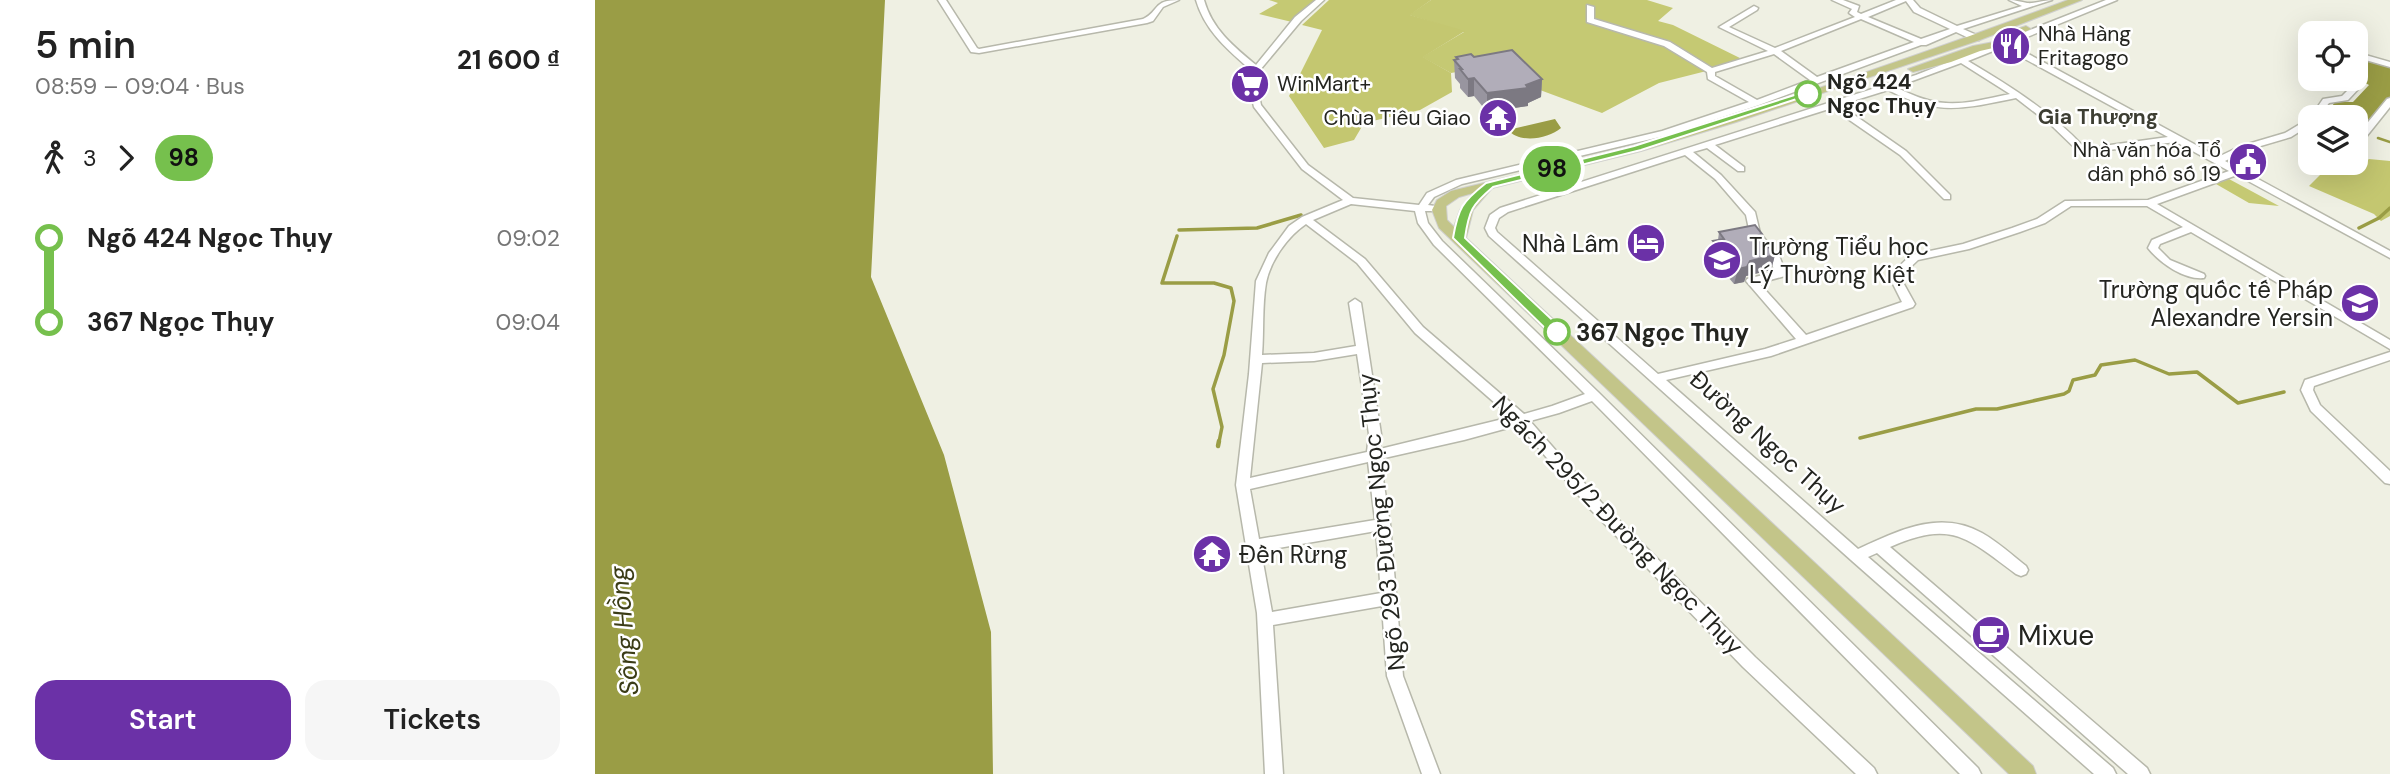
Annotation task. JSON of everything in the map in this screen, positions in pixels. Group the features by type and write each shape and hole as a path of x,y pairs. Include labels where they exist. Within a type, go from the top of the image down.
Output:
{"main road":[{"path":"2025,774 1459,238 1440,219 1438,209 1448,197 1686,134 1976,38 2077,0"},
{"path":"1869,74 1939,63 1977,48 2002,43 2012,34 2053,18 2086,0"},
{"path":"1459,238 1463,212 1489,185"},
{"path":"1976,727 2040,774"}],"street":[{"path":"942,0 974,50 979,51 1144,21 1150,19 1160,5 1175,0"},
{"path":"1200,0 1202,10 1215,32 1256,70"},
{"path":"1320,0 1298,19 1256,70 1254,97 1264,116 1305,167 1350,201 1438,209"},
{"path":"1834,0 1856,8 1853,13 1863,18 1923,43"},
{"path":"1590,7 1590,20 1667,44 1711,71 1775,51 1903,0"},
{"path":"1924,0 1912,2 1917,10 1976,38"},
{"path":"2013,0 2029,6"},
{"path":"1972,774 1594,395 1437,243 1423,223 1421,207 1430,195 1459,182 1665,133 1756,103 1959,28 2048,0"},
{"name":"Đường Ngọc Thụy","path":"2107,774 1493,234 1491,223 1503,210 1889,87 2113,0"},
{"path":"1754,8 1723,27 1775,51 1817,81"},
{"path":"2024,35 2033,60"},
{"path":"2002,43 2390,255"},
{"path":"1982,53 2033,60"},
{"path":"2368,58 2390,65"},
{"path":"1961,60 2018,94 2061,127 2081,149"},
{"path":"1711,71 1711,77 1756,103"},
{"path":"1889,87 1923,105 1945,108 2018,94"},
{"path":"2323,105 2326,101 2345,98 2352,91"},
{"path":"2368,132 2386,113 2390,101"},
{"path":"1833,104 1903,153 1947,197"},
{"path":"2217,161 2249,147 2298,133"},
{"path":"2103,149 2177,139"},
{"path":"1709,145 1741,169"},
{"path":"1687,152 1718,177 1753,216 1755,234 1775,258 1781,274 1751,281 1804,340"},
{"path":"1657,379 1690,369 1767,353 1909,304 1894,276 1915,257 1965,247 2016,230 2041,221 2070,203 2149,203 2236,172"},
{"path":"1274,774 1266,620 1244,485 1261,281 1283,239 1306,219 1350,201"},
{"path":"2149,203 2390,345"},
{"name":"Ngách 295/2 Đường Ngọc Thụy","path":"1306,219 1361,261 1419,330 1521,419 1614,524 1749,662 1868,774"},
{"path":"2191,228 2155,242 2153,248 2167,262 2200,276"},
{"name":"Ngõ 293 Đường Ngọc Thụy","path":"1355,303 1375,434 1373,454 1383,524 1395,676 1431,774"},
{"path":"1256,359 1314,357 1362,349"},
{"path":"2390,356 2309,383 2307,390 2315,408 2390,479"},
{"path":"1244,485 1464,435 1594,395"},
{"path":"1254,546 1383,524"},
{"path":"1856,556 1921,529 1951,528 1974,536 2021,570"},
{"path":"1879,546 2141,774"},
{"path":"1266,620 1390,598"},
{"path":"2018,697 2036,685"}],"green space":[{"path":"1269,0 1318,0 1292,22 1259,14 1278,3"},
{"path":"1329,0 1431,0 1410,15 1465,31 1423,57 1451,73 1452,92 1420,110 1364,123 1354,140 1324,148 1289,96 1322,30 1302,25"},
{"path":"1431,0 1647,0 1673,8 1658,21 1673,25 1746,61 1659,83 1602,113 1540,90 1511,62 1451,73 1422,57 1464,32 1409,15"},
{"path":"2368,160 2390,161 2390,216 2381,221 2374,214 2309,186 2320,175 2368,175"},
{"path":"2229,179 2279,206 2249,203 2216,184"}],"water":[{"name":"Sông Hồng","path":"595,0 885,0 871,277 944,455 991,632 993,774 595,774"},
{"path":"2368,61 2390,66 2390,98 2368,127 2368,105 2333,105 2335,102 2353,102 2363,91 2368,91"},
{"path":"1555,119 1561,128 1542,137 1520,137 1508,130"}],"building":[{"path":"1512,50 1542,79 1526,85 1528,88 1487,93 1474,78 1468,79 1454,60 1458,59 1456,57 1471,54 1474,57"},
{"path":"1755,225 1762,234 1759,235 1775,255 1750,261 1747,267 1738,269 1713,241 1724,239 1719,232"}],"waterway":[{"path":"2378,138 2390,142"},
{"path":"2359,228 2379,218 2390,208"},
{"path":"1179,230 1257,228 1301,215"},
{"path":"1177,236 1162,283 1214,283 1231,288 1234,301 1224,355 1213,389 1222,427 1219,442"},
{"path":"1860,438 1976,409 1997,409 2064,394 2069,391 2073,380 2095,375 2101,365 2135,360 2169,374 2197,372 2238,403 2284,392"},
{"path":"1218,446 1219,441"}],"bus line":[{"name":"98","path":"1557,332 1459,238 1463,212 1472,200 1489,185 1637,148 1808,94"}],"place":[{"name":"Nhà Hàng Fritagogo","path":"2011,46"},
{"name":"WinMart+","path":"1250,84"},
{"name":"Ngõ 424 Ngọc Thụy","path":"1808,94"},
{"name":"Chùa Tiêu Giao","path":"1498,118"},
{"name":"Nhà văn hóa Tổ dân phố số 19","path":"2248,162"},
{"name":"Nhà Lâm","path":"1646,243"},
{"name":"Trường Tiểu học Lý Thường Kiệt","path":"1722,260"},
{"name":"Trường quốc tế Pháp Alexandre Yersin","path":"2360,303"},
{"name":"367 Ngọc Thụy","path":"1557,332"},
{"name":"Đền Rừng","path":"1212,554"},
{"name":"Mixue","path":"1991,635"}],"district":[{"name":"Gia Thượng","path":"2098,117"}]}
